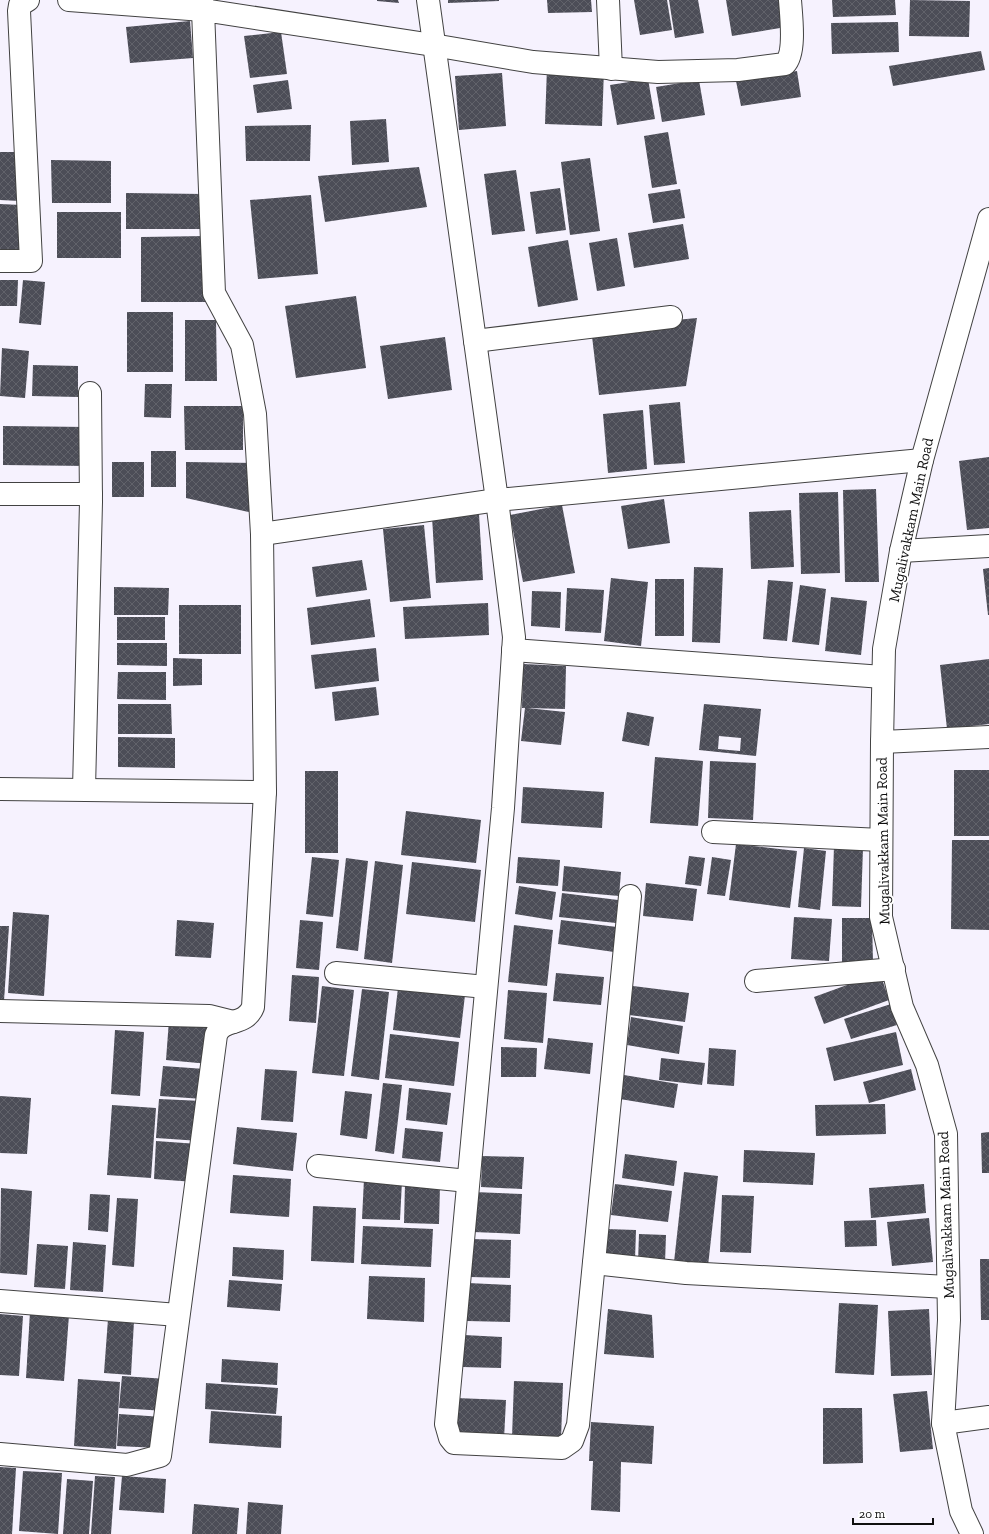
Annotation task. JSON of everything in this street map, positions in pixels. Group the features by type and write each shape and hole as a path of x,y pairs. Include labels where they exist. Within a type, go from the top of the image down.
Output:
{"street":[{"path":"0,261 30,261 19,11 20,5 28,0"},
{"path":"69,0 202,5 533,62 658,72 738,70 785,64 789,60 792,36 790,0"},
{"path":"428,0 497,500 514,637 503,808 446,1424 450,1438 454,1443 562,1448 572,1441 579,1416 630,896"},
{"path":"608,0 611,69"},
{"path":"0,1454 128,1465 160,1456 216,1035 218,1029 232,1022 245,1018 253,1007 265,792 262,534 256,414 242,345 214,293 202,5"},
{"name":"Mugalivakkam Main Road","path":"972,1534 961,1511 944,1423 949,1320 946,1134 927,1065 902,1007 882,918 882,742 884,650 901,551 922,460 989,219"},
{"path":"475,341 671,317"},
{"path":"84,789 91,494 90,393"},
{"path":"262,534 497,500 922,460"},
{"path":"0,494 91,494"},
{"path":"901,551 989,546"},
{"path":"513,650 883,677"},
{"path":"882,742 989,736"},
{"path":"0,789 265,792"},
{"path":"713,832 881,840"},
{"path":"756,981 894,968"},
{"path":"336,974 486,987"},
{"path":"0,1011 209,1016 232,1022"},
{"path":"318,1166 468,1181"},
{"path":"594,1263 686,1273 948,1288"},
{"path":"0,1301 178,1315"},
{"path":"944,1423 989,1417"}],"building":[{"path":"398,0 399,3 377,1"},
{"path":"448,0 499,0 499,1 448,3"},
{"path":"547,0 591,0 592,12 548,13"},
{"path":"634,0 667,0 672,30 640,35"},
{"path":"669,0 698,0 704,33 675,38"},
{"path":"726,0 782,0 786,27 732,36"},
{"path":"832,0 895,0 896,15 833,17"},
{"path":"910,0 970,1 969,37 909,36"},
{"path":"190,21 193,58 130,63 126,27"},
{"path":"898,22 899,52 832,54 831,23"},
{"path":"281,32 287,74 250,78 244,36"},
{"path":"981,51 985,70 893,86 889,66"},
{"path":"547,67 604,69 602,126 545,124"},
{"path":"797,71 801,97 741,106 736,81"},
{"path":"502,73 506,126 459,130 455,76"},
{"path":"648,79 655,119 617,125 610,85"},
{"path":"288,80 292,109 257,113 253,85"},
{"path":"699,80 705,115 662,122 656,87"},
{"path":"386,119 389,162 352,165 350,121"},
{"path":"311,125 310,161 246,161 245,126"},
{"path":"668,132 677,184 652,188 644,136"},
{"path":"0,152 21,152 20,201 0,200"},
{"path":"590,158 600,231 570,235 561,162"},
{"path":"51,160 111,161 111,203 52,203"},
{"path":"419,167 427,207 325,222 318,176"},
{"path":"516,170 525,231 492,235 484,174"},
{"path":"560,188 566,230 536,234 530,192"},
{"path":"680,189 685,218 653,223 648,194"},
{"path":"126,193 204,194 204,229 126,229"},
{"path":"311,195 318,274 258,279 250,200"},
{"path":"0,204 21,205 19,256 0,255"},
{"path":"57,212 121,212 121,258 57,258"},
{"path":"683,224 689,259 634,268 628,233"},
{"path":"206,236 207,302 141,302 141,237"},
{"path":"617,238 625,286 597,291 589,243"},
{"path":"568,240 578,300 538,307 528,247"},
{"path":"0,280 18,280 17,306 0,306"},
{"path":"23,280 45,282 41,325 19,323"},
{"path":"356,296 366,368 296,378 285,306"},
{"path":"127,312 173,312 173,372 127,372"},
{"path":"697,318 686,386 599,395 591,328"},
{"path":"185,320 216,320 217,381 185,381"},
{"path":"445,337 452,390 388,399 380,346"},
{"path":"2,348 29,351 25,398 0,396"},
{"path":"33,365 78,366 78,397 32,396"},
{"path":"145,384 172,384 171,418 144,417"},
{"path":"680,402 685,463 654,465 649,405"},
{"path":"184,406 243,406 243,450 185,450"},
{"path":"643,410 647,469 608,473 603,414"},
{"path":"3,426 87,427 87,466 3,465"},
{"path":"151,451 176,451 176,487 151,487"},
{"path":"989,457 989,528 967,530 959,461"},
{"path":"112,462 144,462 144,497 112,497"},
{"path":"186,462 256,463 253,513 186,498"},
{"path":"876,489 879,582 845,582 843,490"},
{"path":"838,492 840,573 801,574 799,493"},
{"path":"664,499 670,543 628,549 621,506"},
{"path":"562,505 575,573 523,582 510,515"},
{"path":"791,510 794,567 751,569 749,512"},
{"path":"479,514 483,580 436,583 432,517"},
{"path":"424,525 431,598 390,602 383,529"},
{"path":"362,560 367,590 316,597 312,567"},
{"path":"694,567 723,568 720,643 692,642"},
{"path":"989,568 989,615 988,615 983,569"},
{"path":"611,578 648,582 641,646 604,641"},
{"path":"655,579 684,579 684,636 655,636"},
{"path":"768,580 793,582 787,641 763,639"},
{"path":"800,585 826,589 819,645 792,642"},
{"path":"114,587 169,588 168,615 114,615"},
{"path":"567,588 604,590 601,633 565,631"},
{"path":"532,591 561,592 560,628 531,626"},
{"path":"831,597 867,601 861,655 825,651"},
{"path":"370,599 375,637 311,645 307,608"},
{"path":"488,603 489,635 405,639 403,607"},
{"path":"179,605 241,605 241,654 179,654"},
{"path":"117,617 165,617 165,640 117,640"},
{"path":"117,643 167,643 167,666 117,665"},
{"path":"376,648 379,681 315,689 311,655"},
{"path":"173,658 202,659 202,685 173,686"},
{"path":"989,659 989,724 947,729 940,665"},
{"path":"523,664 566,666 565,709 527,708 565,712 561,745 521,741 525,708 522,708"},
{"path":"118,672 166,672 166,700 117,699"},
{"path":"376,687 379,715 335,721 332,692"},
{"path":"118,704 171,704 172,734 118,734"},
{"path":"704,704 761,709 756,756 699,750","holes":["719,736 741,738 740,751 718,749"]},
{"path":"627,712 654,717 649,746 622,741"},
{"path":"118,737 175,738 175,768 118,767"},
{"path":"655,757 703,761 698,826 650,823"},
{"path":"710,761 756,763 753,820 708,818"},
{"path":"954,770 989,770 989,836 954,836"},
{"path":"305,771 338,771 338,853 305,853"},
{"path":"523,787 604,792 602,828 521,823"},
{"path":"406,811 481,820 476,863 401,855"},
{"path":"952,840 989,840 989,930 951,929"},
{"path":"736,844 797,851 790,908 729,900"},
{"path":"834,846 863,848 861,907 832,906"},
{"path":"804,848 826,851 820,910 798,907"},
{"path":"689,856 705,858 701,886 685,884"},
{"path":"312,857 339,860 333,917 306,914"},
{"path":"518,857 560,860 558,886 516,883"},
{"path":"712,857 731,860 725,896 707,894"},
{"path":"346,858 368,861 358,951 336,948"},
{"path":"375,861 403,865 392,963 364,959"},
{"path":"412,862 481,870 475,922 406,914"},
{"path":"564,866 621,872 619,896 562,891"},
{"path":"646,883 697,889 693,921 643,916"},
{"path":"519,886 556,892 552,920 515,914"},
{"path":"562,893 618,900 616,923 559,917"},
{"path":"13,912 49,915 44,996 8,993"},
{"path":"794,917 832,919 829,961 791,959"},
{"path":"842,918 872,918 873,963 842,964"},
{"path":"177,920 214,923 211,958 175,956"},
{"path":"300,920 323,922 319,970 296,968"},
{"path":"561,920 617,927 614,952 558,944"},
{"path":"514,925 553,930 547,986 508,982"},
{"path":"0,926 9,926 4,1001 0,1001"},
{"path":"556,973 604,977 601,1005 553,1001"},
{"path":"880,973 889,1000 824,1024 814,997"},
{"path":"292,975 319,977 316,1023 289,1021"},
{"path":"322,986 354,990 344,1076 312,1073"},
{"path":"633,986 689,993 685,1022 629,1015"},
{"path":"398,988 465,995 460,1038 393,1030"},
{"path":"362,989 389,992 379,1080 351,1076"},
{"path":"508,990 547,993 543,1043 504,1039"},
{"path":"891,1004 897,1025 851,1039 844,1019"},
{"path":"631,1017 683,1026 679,1054 627,1045"},
{"path":"169,1020 212,1023 209,1064 166,1060"},
{"path":"115,1030 144,1032 140,1096 111,1094"},
{"path":"896,1032 903,1065 834,1081 826,1048"},
{"path":"390,1034 459,1042 454,1086 385,1078"},
{"path":"548,1038 593,1043 590,1074 544,1069"},
{"path":"501,1047 537,1048 536,1077 501,1077"},
{"path":"709,1048 736,1050 734,1086 707,1084"},
{"path":"661,1058 705,1063 702,1085 659,1080"},
{"path":"163,1066 205,1069 203,1099 160,1096"},
{"path":"265,1069 297,1071 293,1122 261,1120"},
{"path":"911,1069 916,1090 869,1103 863,1082"},
{"path":"624,1075 678,1084 674,1108 620,1099"},
{"path":"383,1083 402,1085 394,1154 375,1151"},
{"path":"409,1088 451,1093 447,1125 406,1120"},
{"path":"345,1091 372,1094 367,1139 340,1135"},
{"path":"0,1096 31,1098 27,1154 0,1153"},
{"path":"159,1099 202,1101 200,1141 156,1138"},
{"path":"885,1104 886,1134 816,1136 815,1105"},
{"path":"112,1105 156,1108 151,1178 107,1175"},
{"path":"237,1127 297,1133 293,1171 233,1164"},
{"path":"405,1128 443,1132 440,1162 402,1158"},
{"path":"989,1132 989,1173 982,1173 981,1133"},
{"path":"156,1141 198,1144 195,1182 154,1179"},
{"path":"744,1150 815,1153 813,1185 743,1182"},
{"path":"625,1154 677,1161 674,1186 622,1178"},
{"path":"482,1156 524,1157 522,1189 481,1187"},
{"path":"684,1172 718,1176 708,1266 674,1262"},
{"path":"233,1175 291,1179 289,1217 230,1213"},
{"path":"364,1179 402,1181 400,1220 362,1219"},
{"path":"405,1184 440,1186 439,1224 404,1223"},
{"path":"615,1184 672,1191 668,1222 611,1215"},
{"path":"924,1184 926,1213 871,1218 869,1188"},
{"path":"1,1188 32,1191 27,1275 0,1273"},
{"path":"474,1192 522,1194 520,1234 473,1232"},
{"path":"90,1194 110,1195 108,1232 88,1230"},
{"path":"722,1195 754,1196 751,1253 720,1252"},
{"path":"117,1198 138,1199 134,1267 112,1265"},
{"path":"313,1206 356,1208 354,1263 311,1261"},
{"path":"929,1218 933,1262 892,1266 887,1222"},
{"path":"876,1220 877,1246 845,1247 844,1221"},
{"path":"363,1226 433,1229 431,1267 361,1264"},
{"path":"606,1229 636,1230 635,1260 605,1259"},
{"path":"639,1234 666,1235 665,1263 638,1262"},
{"path":"471,1239 511,1240 510,1278 470,1277"},
{"path":"73,1242 106,1245 103,1292 70,1290"},
{"path":"37,1244 68,1246 65,1289 34,1287"},
{"path":"233,1247 284,1250 283,1280 232,1276"},
{"path":"980,1259 989,1259 989,1320 981,1320"},
{"path":"369,1276 425,1278 424,1322 367,1319"},
{"path":"229,1280 282,1284 280,1311 227,1307"},
{"path":"468,1283 511,1285 510,1322 467,1321"},
{"path":"839,1303 878,1305 874,1375 835,1373"},
{"path":"608,1309 652,1315 654,1358 604,1354"},
{"path":"929,1309 932,1375 891,1376 888,1311"},
{"path":"30,1312 69,1315 64,1381 26,1378"},
{"path":"0,1314 23,1316 19,1376 0,1375"},
{"path":"108,1319 134,1321 131,1375 104,1373"},
{"path":"464,1335 502,1337 501,1368 463,1367"},
{"path":"222,1359 278,1363 277,1385 221,1382"},
{"path":"122,1376 167,1379 165,1411 119,1408"},
{"path":"78,1379 120,1382 116,1449 74,1446"},
{"path":"514,1381 563,1383 561,1439 512,1437"},
{"path":"206,1383 278,1388 276,1414 205,1409"},
{"path":"927,1391 933,1449 900,1452 893,1394"},
{"path":"456,1398 506,1400 504,1439 455,1437"},
{"path":"823,1408 862,1408 863,1463 823,1464"},
{"path":"211,1411 282,1416 281,1448 209,1443"},
{"path":"119,1414 163,1417 159,1448 117,1446"},
{"path":"591,1422 654,1426 652,1464 621,1462 620,1512 591,1510 593,1461 589,1461"},
{"path":"0,1467 16,1468 12,1534 0,1534"},
{"path":"23,1471 62,1473 58,1534 19,1531"},
{"path":"95,1476 115,1477 111,1534 91,1534"},
{"path":"122,1476 166,1479 164,1513 119,1510"},
{"path":"67,1479 93,1481 89,1534 63,1534"},
{"path":"248,1502 283,1505 281,1534 246,1534"},
{"path":"194,1504 239,1508 237,1534 192,1534"}]}
